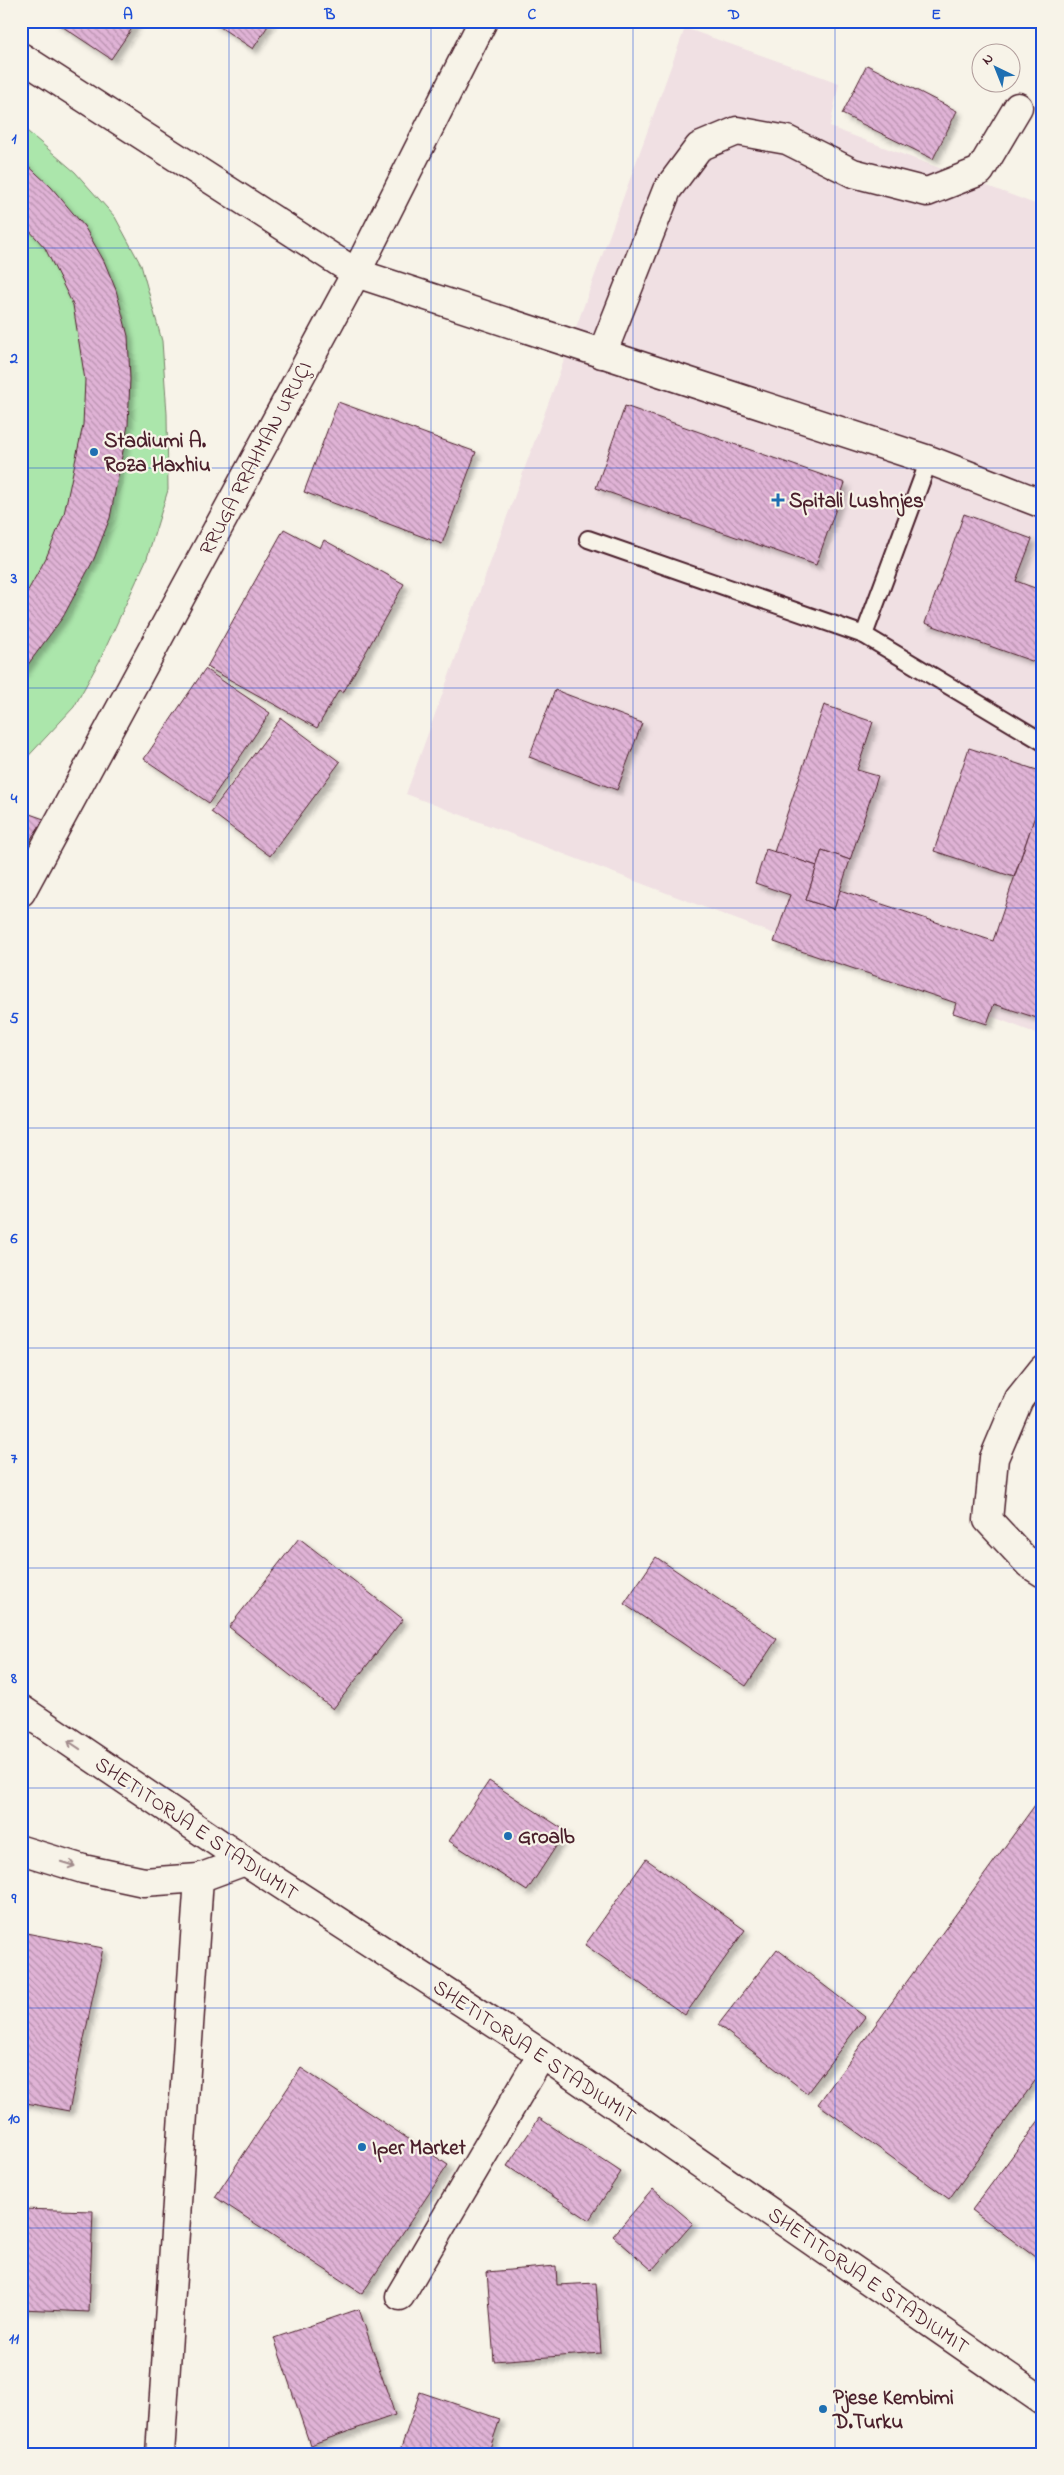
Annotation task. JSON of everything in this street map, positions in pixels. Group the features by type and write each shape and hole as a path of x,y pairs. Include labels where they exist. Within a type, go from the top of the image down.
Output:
{"street":[{"name":"RRUGA RRAHMAN URUÇI","path":"21,892 356,273 483,21"},
{"path":"21,57 356,273 929,460 1043,504"},
{"path":"602,354 667,190 698,147 737,131 787,140 853,173 927,192 980,171 1018,107"},
{"path":"1043,1369 1019,1399 994,1458 988,1520 1029,1564 1043,1572"},
{"name":"SHETITORJA E STADIUMIT","path":"21,1709 245,1861 542,2054 1043,2401"},
{"path":"21,1850 83,1869 144,1882 199,1878 245,1861"},
{"path":"160,2454 199,1878"},
{"path":"400,2296 542,2054"}],"lane":[{"path":"864,635 929,460"},
{"path":"588,539 864,635 1043,742"}],"shaded area":[{"name":"Spitali Lushnjes","path":"685,28 839,83 830,127 1043,207 1043,1036 406,794"}],"green space":[{"name":"Stadiumi A. Roza Haxhiu","path":"21,126 75,172 115,217 141,265 162,341 167,414 168,490 147,558 100,660 74,707 21,764"}],"building":[{"path":"54,21 137,21 111,59"},
{"path":"211,21 271,21 253,49"},
{"path":"867,65 957,111 933,159 842,114"},
{"path":"21,159 51,187 84,226 104,261 116,290 128,336 130,379 128,425 110,518 94,559 63,617 21,674 21,603 46,558 64,514 83,425 85,380 73,305 45,248 21,221"},
{"path":"338,402 476,452 442,544 304,492"},
{"path":"625,406 845,483 816,565 596,488"},
{"path":"964,514 1032,539 1016,581 1043,591 1043,665 925,623"},
{"path":"284,529 320,548 324,540 404,584 343,693 339,690 317,728 207,667"},
{"path":"205,669 270,713 209,803 144,759"},
{"path":"555,690 642,723 617,790 529,757"},
{"path":"824,705 873,722 857,770 878,776 850,860 822,850 817,866 774,852"},
{"path":"281,718 340,762 270,856 211,812"},
{"path":"969,748 1043,772 1043,794 1014,877 934,851"},
{"path":"1042,795 1043,1020 994,1004 987,1024 953,1013 956,1003 774,942 790,895 755,883 766,849 817,866 806,900 834,909 840,890 993,941"},
{"path":"21,811 44,819 21,854"},
{"path":"822,850 850,860 834,909 806,900"},
{"path":"299,1538 403,1619 333,1709 229,1627"},
{"path":"656,1557 777,1639 746,1686 624,1604"},
{"name":"Groalb","path":"489,1781 566,1831 527,1891 449,1841"},
{"path":"1043,1794 1043,2070 949,2199 818,2104"},
{"path":"646,1859 745,1930 685,2015 585,1945"},
{"path":"21,1932 103,1948 69,2111 21,2102"},
{"path":"777,1949 865,2017 807,2093 718,2025"},
{"path":"301,2068 448,2165 362,2294 215,2197"},
{"path":"1043,2115 1043,2263 972,2210"},
{"path":"539,2118 621,2172 589,2220 507,2166"},
{"path":"653,2189 693,2223 652,2270 613,2236"},
{"path":"21,2209 93,2211 89,2312 21,2309"},
{"path":"556,2266 557,2285 596,2283 601,2353 494,2361 487,2272"},
{"path":"359,2309 395,2415 310,2445 274,2338"},
{"path":"420,2392 500,2419 488,2454 399,2454"}],"place":[{"name":"Stadiumi A. Roza Haxhiu","path":"94,452"},
{"name":"Spitali Lushnjes","path":"778,500"},
{"name":"Groalb","path":"508,1836"},
{"name":"Iper Market","path":"362,2147"},
{"name":"Pjese Kembimi D.Turku","path":"823,2409"}]}
